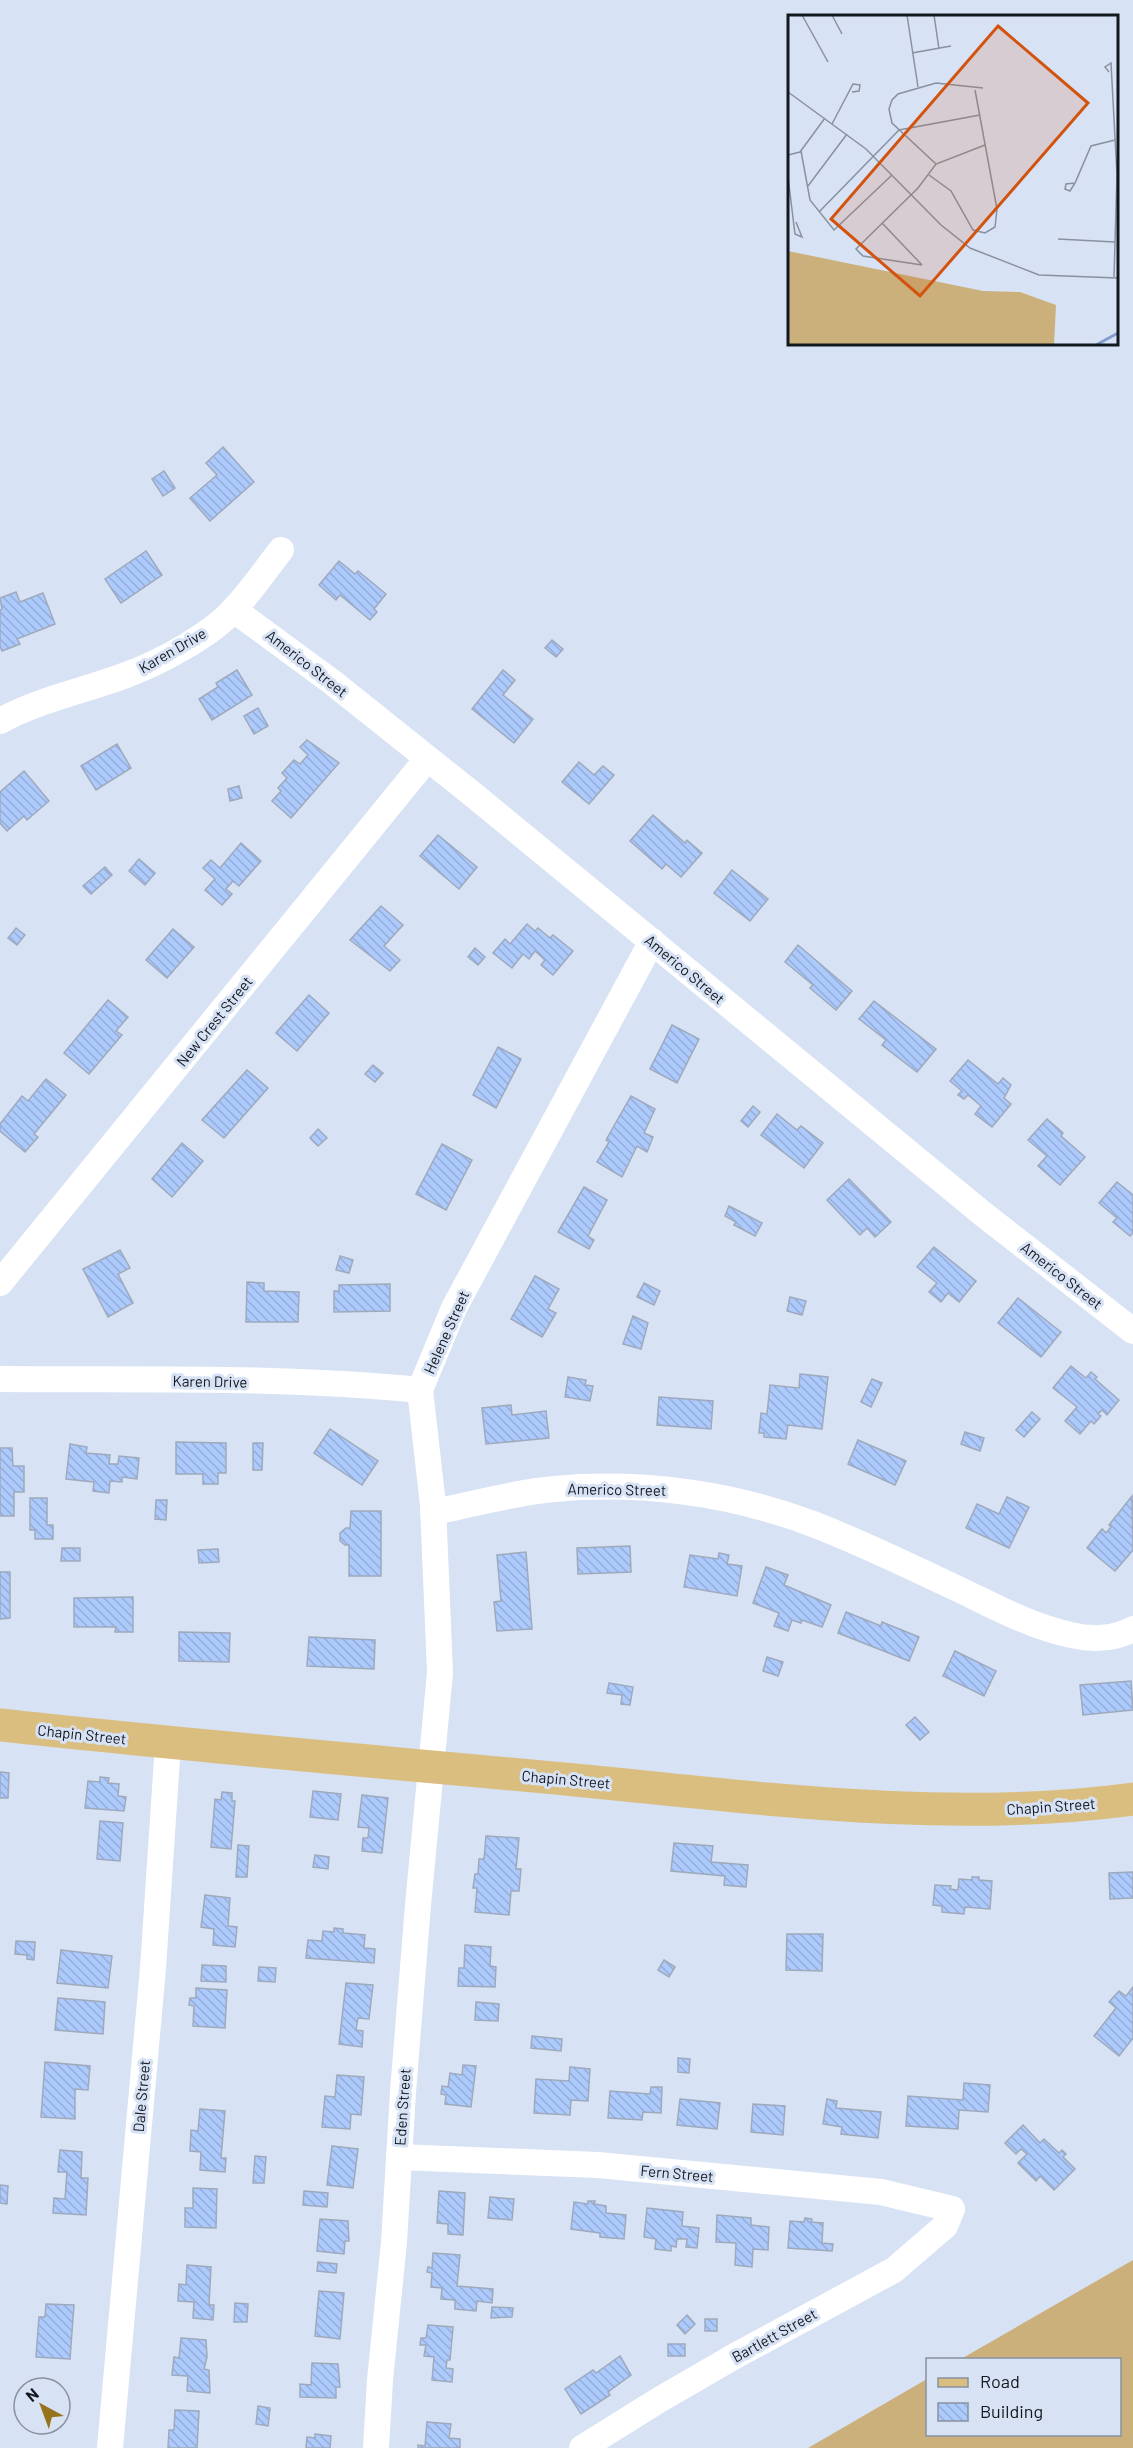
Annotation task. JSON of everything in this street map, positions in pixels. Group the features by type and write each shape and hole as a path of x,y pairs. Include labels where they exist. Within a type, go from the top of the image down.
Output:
{"main road":[{"name":"Chapin Street","path":"0,1725 168,1744 430,1766 837,1805 982,1810 1085,1805 1133,1799"}],"street":[{"name":"Karen Drive","path":"0,720 60,696 125,676 156,663 216,625 234,610 281,550"},
{"name":"Americo Street","path":"234,610 332,682 652,941 983,1214 1133,1331"},
{"name":"New Crest Street","path":"0,1283 427,759"},
{"name":"Helene Street","path":"430,1766 440,1673 434,1512 420,1390 454,1308 652,941"},
{"name":"Karen Drive","path":"0,1379 225,1381 378,1386 420,1390"},
{"name":"Americo Street","path":"434,1512 553,1489 648,1487 692,1493 740,1503 811,1524 900,1562 999,1609 1072,1636 1101,1638 1133,1629"},
{"name":"Dale Street","path":"110,2448 153,1968 168,1744"},
{"name":"Eden Street","path":"376,2448 430,1766"},
{"name":"Fern Street","path":"399,2157 598,2165 881,2192 952,2209"},
{"name":"Bartlett Street","path":"582,2448 735,2356 894,2270 945,2226 952,2209"}],"shaded area":[{"path":"1133,2260 1133,2448 808,2448 926,2380 926,2436 1121,2436 1121,2358 963,2358"}],"building":[{"path":"223,447 254,482 210,521 190,498 217,475 206,463"},
{"path":"164,471 175,488 163,496 152,479"},
{"path":"146,551 162,575 121,603 105,579"},
{"path":"339,561 355,574 358,571 386,594 374,609 377,612 370,620 340,595 336,600 319,585"},
{"path":"16,592 20,602 43,593 55,624 17,639 20,644 2,651 0,646 0,610 2,609 0,598"},
{"path":"552,640 563,649 556,657 545,648"},
{"path":"237,670 252,695 212,720 199,699 218,687 216,683"},
{"path":"503,670 515,680 503,695 533,719 514,743 472,709"},
{"path":"258,708 268,726 254,734 244,716"},
{"path":"307,740 339,763 291,818 272,801 281,791 278,788 287,778 282,773 294,760 300,764 308,755 300,747"},
{"path":"117,744 131,768 96,790 81,766"},
{"path":"579,762 594,775 603,766 614,775 589,804 562,782"},
{"path":"24,771 49,801 27,820 24,816 7,831 0,823 0,792"},
{"path":"239,786 242,798 230,801 228,789"},
{"path":"653,815 685,843 687,840 702,853 681,877 666,864 662,869 630,841"},
{"path":"438,835 477,867 459,889 420,856"},
{"path":"241,843 261,861 239,886 233,881 226,889 232,894 222,905 205,890 215,879 203,868 211,860 220,868"},
{"path":"139,859 155,873 145,885 129,871"},
{"path":"105,867 112,875 91,894 83,886"},
{"path":"732,870 768,899 750,921 714,893"},
{"path":"381,906 403,925 384,946 400,960 390,971 350,940"},
{"path":"527,924 535,931 538,928 550,938 553,935 573,951 553,975 541,965 545,960 535,951 529,959 523,954 512,968 493,953 505,939 510,944"},
{"path":"16,928 25,935 17,945 8,938"},
{"path":"173,929 194,947 167,978 146,960"},
{"path":"798,945 852,991 836,1010 810,988 813,985 785,962"},
{"path":"475,948 485,957 478,965 468,957"},
{"path":"309,995 329,1013 297,1051 276,1033"},
{"path":"108,1000 128,1017 116,1031 122,1035 89,1074 64,1053"},
{"path":"874,1001 936,1049 917,1072 882,1045 886,1040 859,1019"},
{"path":"672,1025 699,1039 677,1083 650,1069"},
{"path":"498,1047 521,1059 496,1108 473,1095"},
{"path":"968,1060 998,1084 1003,1078 1011,1085 1004,1098 1011,1104 992,1127 975,1114 981,1106 968,1095 964,1099 958,1095 962,1091 950,1081"},
{"path":"373,1065 383,1073 375,1082 365,1074"},
{"path":"247,1070 268,1088 224,1138 202,1120"},
{"path":"46,1079 66,1095 34,1134 38,1137 25,1152 0,1131 0,1124 22,1096 28,1101"},
{"path":"631,1096 655,1109 644,1133 653,1137 647,1152 637,1146 622,1177 597,1162 609,1142 606,1140"},
{"path":"753,1106 760,1112 748,1127 741,1121"},
{"path":"777,1114 797,1130 801,1126 823,1143 804,1168 761,1135"},
{"path":"1047,1119 1063,1133 1061,1136 1085,1157 1060,1185 1038,1166 1047,1156 1028,1140"},
{"path":"318,1129 327,1138 318,1146 310,1138"},
{"path":"182,1143 203,1161 172,1197 152,1179"},
{"path":"442,1144 472,1160 446,1210 416,1194"},
{"path":"849,1179 891,1222 875,1237 867,1228 860,1235 827,1200"},
{"path":"1117,1182 1133,1195 1133,1233 1130,1236 1113,1222 1117,1218 1099,1203"},
{"path":"584,1187 607,1200 588,1236 594,1240 589,1249 558,1232"},
{"path":"729,1206 762,1223 755,1236 734,1225 736,1222 725,1216"},
{"path":"934,1247 976,1281 959,1302 948,1293 941,1302 929,1292 937,1283 917,1267"},
{"path":"120,1250 130,1268 118,1274 133,1303 108,1317 83,1269"},
{"path":"340,1256 353,1260 349,1273 336,1270"},
{"path":"535,1276 559,1289 548,1309 556,1313 542,1337 511,1319"},
{"path":"247,1282 264,1283 264,1291 299,1292 298,1322 246,1322"},
{"path":"644,1283 660,1291 654,1305 637,1297"},
{"path":"390,1284 390,1311 334,1312 334,1291 339,1291 339,1285"},
{"path":"790,1297 806,1301 802,1315 787,1311"},
{"path":"1018,1298 1061,1332 1041,1357 998,1323"},
{"path":"633,1316 648,1323 641,1349 623,1344"},
{"path":"1071,1366 1086,1378 1091,1372 1097,1377 1095,1379 1119,1400 1107,1415 1102,1410 1098,1414 1101,1416 1094,1424 1091,1421 1080,1434 1065,1421 1077,1407 1053,1388"},
{"path":"800,1374 828,1377 822,1429 788,1425 786,1439 764,1437 764,1433 759,1433 761,1413 767,1414 770,1385 799,1388"},
{"path":"568,1377 586,1380 585,1385 593,1386 590,1401 565,1397"},
{"path":"872,1379 882,1383 871,1407 861,1402"},
{"path":"659,1397 713,1401 711,1429 657,1425"},
{"path":"511,1405 512,1415 546,1411 549,1438 486,1444 482,1408"},
{"path":"1032,1412 1040,1419 1024,1437 1016,1430"},
{"path":"330,1429 378,1461 362,1485 314,1453"},
{"path":"965,1432 984,1438 980,1451 961,1444"},
{"path":"858,1440 906,1461 895,1485 848,1464"},
{"path":"176,1442 226,1443 226,1473 218,1473 218,1484 203,1484 203,1474 176,1474"},
{"path":"253,1443 263,1443 262,1470 253,1470"},
{"path":"70,1444 87,1447 86,1453 110,1455 109,1464 118,1464 119,1456 139,1458 137,1479 122,1477 122,1482 110,1481 109,1493 93,1491 94,1482 66,1479"},
{"path":"0,1448 12,1448 13,1466 24,1466 24,1492 14,1492 14,1516 0,1516"},
{"path":"1132,1496 1133,1550 1115,1571 1087,1548 1102,1529 1106,1533 1111,1527 1109,1525"},
{"path":"1007,1497 1029,1507 1009,1548 966,1528 977,1504 999,1514"},
{"path":"30,1498 47,1498 47,1525 53,1525 53,1539 35,1539 35,1530 30,1530"},
{"path":"156,1500 167,1500 166,1520 155,1519"},
{"path":"351,1511 381,1511 381,1576 349,1576 349,1545 340,1541 340,1533 350,1528"},
{"path":"630,1546 631,1572 578,1574 577,1548"},
{"path":"62,1548 80,1548 80,1561 61,1561"},
{"path":"218,1549 219,1562 199,1563 198,1550"},
{"path":"526,1552 532,1629 497,1631 494,1602 501,1601 497,1555"},
{"path":"719,1553 729,1555 727,1564 742,1566 737,1596 684,1587 690,1555 718,1559"},
{"path":"766,1567 788,1575 784,1585 831,1605 822,1627 802,1620 801,1623 792,1620 788,1631 774,1626 779,1613 753,1603"},
{"path":"0,1572 10,1572 10,1618 0,1619"},
{"path":"133,1597 133,1632 115,1632 116,1627 74,1627 74,1598"},
{"path":"846,1612 881,1626 882,1622 919,1637 909,1661 838,1633"},
{"path":"179,1632 230,1633 229,1662 179,1661"},
{"path":"309,1637 375,1640 374,1669 307,1666"},
{"path":"955,1651 996,1671 984,1696 943,1676"},
{"path":"767,1657 783,1662 778,1676 763,1671"},
{"path":"1131,1681 1133,1710 1083,1715 1080,1685"},
{"path":"609,1683 633,1687 630,1705 621,1704 622,1695 607,1693"},
{"path":"915,1717 929,1732 920,1740 906,1725"},
{"path":"0,1772 9,1773 8,1798 0,1798"},
{"path":"100,1777 109,1778 108,1783 119,1784 118,1796 126,1797 124,1811 85,1808 88,1781 100,1782"},
{"path":"313,1791 341,1794 338,1820 310,1817"},
{"path":"222,1792 232,1793 232,1801 235,1801 231,1849 211,1847 215,1799 221,1800"},
{"path":"362,1795 388,1798 382,1853 362,1851 363,1838 368,1838 369,1828 358,1827"},
{"path":"100,1821 123,1823 120,1861 97,1859"},
{"path":"486,1836 519,1838 516,1869 521,1869 519,1891 511,1891 509,1915 475,1912 477,1888 473,1888 475,1874 478,1874 479,1859 484,1859"},
{"path":"674,1843 713,1846 711,1862 748,1865 746,1887 724,1885 725,1876 671,1871"},
{"path":"238,1845 249,1846 247,1877 236,1877"},
{"path":"315,1855 329,1857 328,1869 313,1867"},
{"path":"1133,1872 1133,1898 1110,1899 1109,1873"},
{"path":"972,1877 992,1881 990,1909 965,1907 964,1914 942,1912 942,1906 933,1905 935,1885 951,1886 950,1889 958,1890 959,1879 972,1880"},
{"path":"205,1895 230,1898 228,1926 237,1927 235,1947 213,1945 214,1929 201,1927"},
{"path":"334,1928 343,1929 343,1933 365,1935 364,1948 375,1949 374,1963 306,1958 308,1940 322,1941 323,1931 334,1932"},
{"path":"787,1934 823,1934 822,1971 786,1970"},
{"path":"16,1941 35,1942 34,1960 27,1959 27,1955 15,1954"},
{"path":"465,1945 491,1947 490,1966 496,1967 495,1987 458,1986 459,1968 464,1968"},
{"path":"61,1950 112,1956 108,1988 57,1983"},
{"path":"664,1960 675,1967 669,1977 658,1970"},
{"path":"202,1965 226,1966 226,1982 201,1981"},
{"path":"259,1967 276,1968 275,1982 258,1981"},
{"path":"346,1983 373,1985 369,2019 358,2018 356,2030 363,2031 362,2047 339,2044"},
{"path":"1133,1987 1133,2038 1119,2056 1094,2036 1116,2008 1109,2002 1119,1991 1126,1996"},
{"path":"196,1988 227,1990 225,2028 193,2026 194,2006 189,2005 190,1998 196,1998"},
{"path":"58,1998 105,2002 103,2034 55,2030"},
{"path":"476,2002 499,2004 498,2021 475,2020"},
{"path":"532,2036 562,2039 561,2051 531,2048"},
{"path":"678,2058 690,2059 689,2073 678,2072"},
{"path":"45,2062 90,2066 88,2090 75,2089 75,2119 41,2117"},
{"path":"463,2065 476,2066 471,2107 445,2104 446,2095 441,2094 442,2086 448,2087 450,2073 462,2075"},
{"path":"570,2067 590,2069 588,2101 571,2100 570,2115 534,2113 536,2079 569,2081"},
{"path":"337,2075 364,2077 361,2115 351,2114 350,2129 322,2127 325,2096 335,2097"},
{"path":"964,2083 990,2085 988,2112 959,2110 958,2129 906,2126 908,2096 963,2100"},
{"path":"651,2087 662,2087 661,2113 643,2112 642,2120 608,2118 610,2091 650,2094"},
{"path":"680,2099 720,2103 717,2129 677,2125"},
{"path":"827,2099 837,2101 836,2108 881,2112 878,2138 841,2134 842,2127 823,2124"},
{"path":"753,2104 785,2106 783,2135 751,2132"},
{"path":"200,2109 225,2111 221,2158 226,2158 225,2172 200,2170 201,2152 190,2151 191,2130 198,2131"},
{"path":"1023,2125 1040,2143 1044,2139 1059,2153 1062,2150 1066,2154 1063,2157 1075,2169 1054,2190 1040,2176 1036,2181 1018,2163 1027,2154 1021,2149 1016,2154 1005,2143"},
{"path":"332,2146 358,2149 353,2188 327,2185"},
{"path":"60,2150 82,2152 81,2178 88,2178 86,2215 53,2213 54,2198 65,2199 67,2172 58,2172"},
{"path":"255,2156 266,2157 264,2183 253,2183"},
{"path":"0,2185 8,2186 7,2204 0,2203"},
{"path":"193,2188 217,2189 216,2228 185,2227 185,2208 193,2208"},
{"path":"304,2191 328,2193 327,2207 303,2205"},
{"path":"439,2191 465,2193 463,2235 448,2234 448,2224 437,2223"},
{"path":"490,2197 514,2199 512,2220 488,2218"},
{"path":"588,2201 595,2201 594,2204 606,2206 606,2213 626,2215 624,2239 600,2237 600,2233 571,2229 574,2202 588,2204"},
{"path":"647,2208 683,2212 682,2226 699,2228 697,2248 686,2247 687,2239 677,2239 676,2247 671,2246 671,2251 655,2249 656,2239 644,2237"},
{"path":"717,2215 751,2218 751,2225 769,2227 768,2250 753,2249 752,2267 735,2265 736,2243 716,2242"},
{"path":"805,2218 812,2219 811,2222 823,2223 822,2243 833,2244 832,2251 788,2248 790,2221 804,2222"},
{"path":"320,2219 348,2221 349,2241 345,2241 344,2254 317,2251"},
{"path":"433,2253 460,2255 457,2286 493,2289 492,2303 477,2301 476,2311 455,2309 455,2300 441,2299 442,2288 431,2287 432,2273 427,2272 428,2267 432,2268"},
{"path":"318,2262 337,2264 336,2273 317,2271"},
{"path":"187,2265 211,2267 209,2305 214,2305 213,2320 193,2318 194,2302 178,2301 179,2284 186,2285"},
{"path":"319,2291 344,2293 340,2339 315,2336"},
{"path":"235,2303 248,2304 247,2322 234,2322"},
{"path":"46,2304 74,2305 70,2359 36,2357 39,2317 45,2317"},
{"path":"492,2307 513,2308 512,2317 491,2318"},
{"path":"687,2315 695,2324 685,2334 677,2325"},
{"path":"705,2319 717,2319 717,2331 705,2331"},
{"path":"428,2325 453,2327 450,2360 447,2360 446,2368 453,2369 452,2382 432,2380 434,2357 424,2356 426,2345 420,2345 421,2338 426,2338"},
{"path":"181,2338 206,2340 207,2357 204,2369 209,2370 210,2393 187,2391 188,2376 172,2375 174,2357 179,2358"},
{"path":"668,2344 685,2344 685,2356 668,2356"},
{"path":"620,2356 631,2375 608,2392 610,2395 581,2414 565,2389 593,2370 596,2373"},
{"path":"312,2363 338,2364 340,2387 336,2387 336,2398 300,2397 300,2384 311,2385"},
{"path":"258,2406 270,2408 268,2426 256,2424"},
{"path":"175,2410 199,2411 197,2448 168,2448 169,2430 174,2430"},
{"path":"427,2422 451,2424 449,2438 460,2439 460,2448 418,2448 418,2445 425,2446"},
{"path":"315,2434 331,2436 330,2448 306,2448 307,2437 315,2438"}]}
